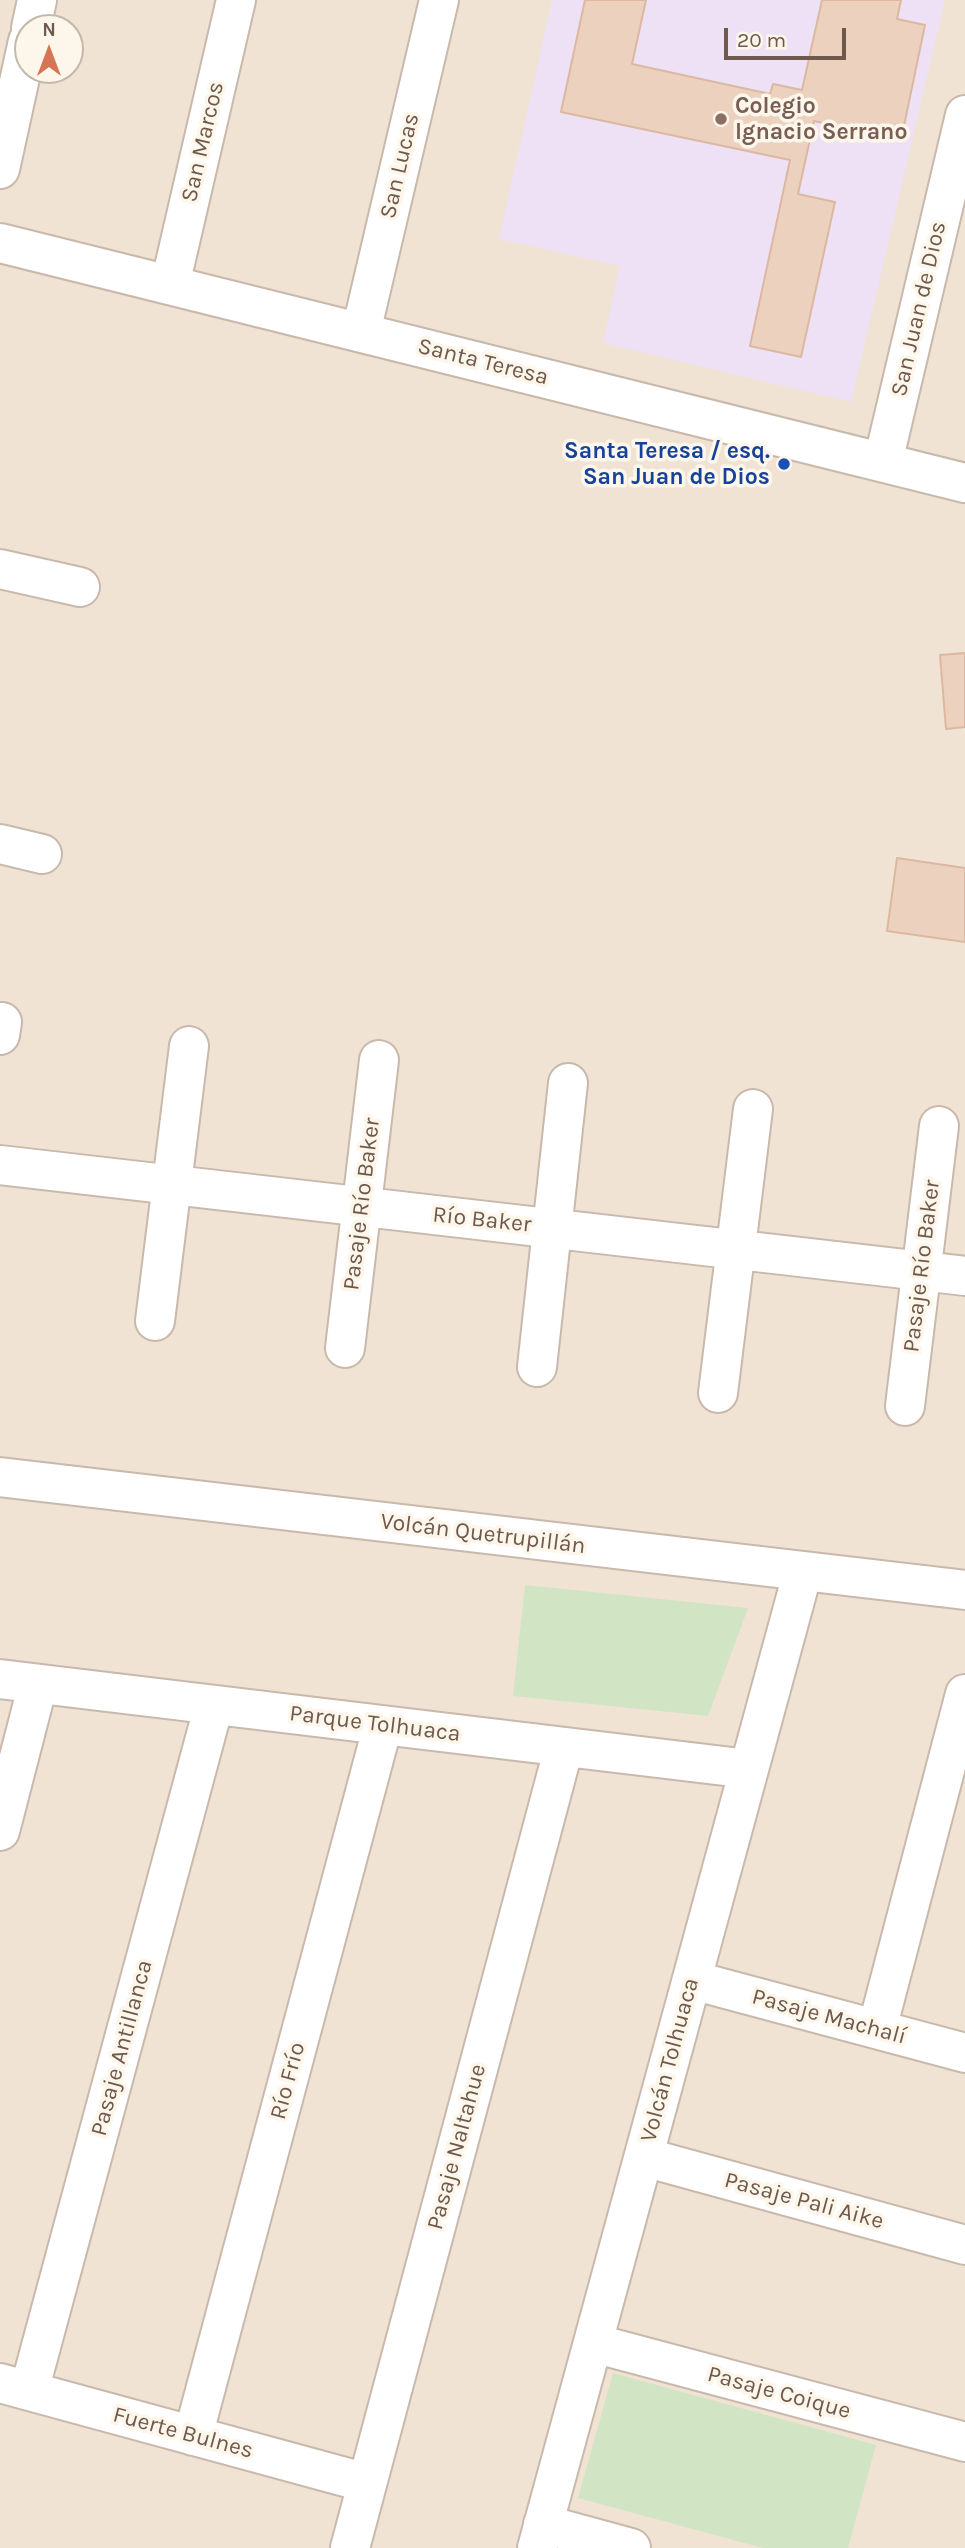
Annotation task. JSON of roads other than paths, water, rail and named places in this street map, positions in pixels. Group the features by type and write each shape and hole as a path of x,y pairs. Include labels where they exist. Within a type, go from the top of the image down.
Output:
{"street":[{"name":"San Marcos","path":"170,285 236,0"},
{"name":"San Lucas","path":"361,332 439,0"},
{"path":"0,169 19,84"},
{"name":"San Juan de Dios","path":"883,462 965,115"},
{"name":"Santa Teresa","path":"0,243 965,482"},
{"path":"0,569 80,587"},
{"path":"0,844 42,854"},
{"path":"155,1321 189,1046"},
{"name":"Pasaje Río Baker","path":"345,1348 379,1060"},
{"path":"537,1367 568,1083"},
{"path":"718,1393 753,1109"},
{"name":"Pasaje Río Baker","path":"905,1406 939,1126"},
{"name":"Río Baker","path":"0,1165 965,1276"},
{"name":"Volcán Quetrupillán","path":"0,1477 965,1590"},
{"name":"Volcán Tolhuaca","path":"540,2536 803,1571"},
{"name":"Parque Tolhuaca","path":"0,1679 750,1769"},
{"path":"0,1831 38,1684"},
{"path":"877,2029 965,1694"},
{"name":"Pasaje Antillanca","path":"15,2387 214,1705"},
{"name":"Río Frío","path":"193,2436 383,1725"},
{"name":"Pasaje Naltahue","path":"349,2548 564,1747"},
{"name":"Pasaje Machalí","path":"692,1980 965,2053"},
{"name":"Pasaje Pali Aike","path":"644,2157 965,2245"},
{"name":"Pasaje Coique","path":"593,2343 965,2442"},
{"name":"Fuerte Bulnes","path":"15,2387 367,2483"},
{"path":"540,2536 631,2548"}],"place":[{"name":"Colegio Ignacio Serrano","path":"721,119"},
{"name":"Santa Teresa / esq. San Juan de Dios","path":"784,464"}]}
